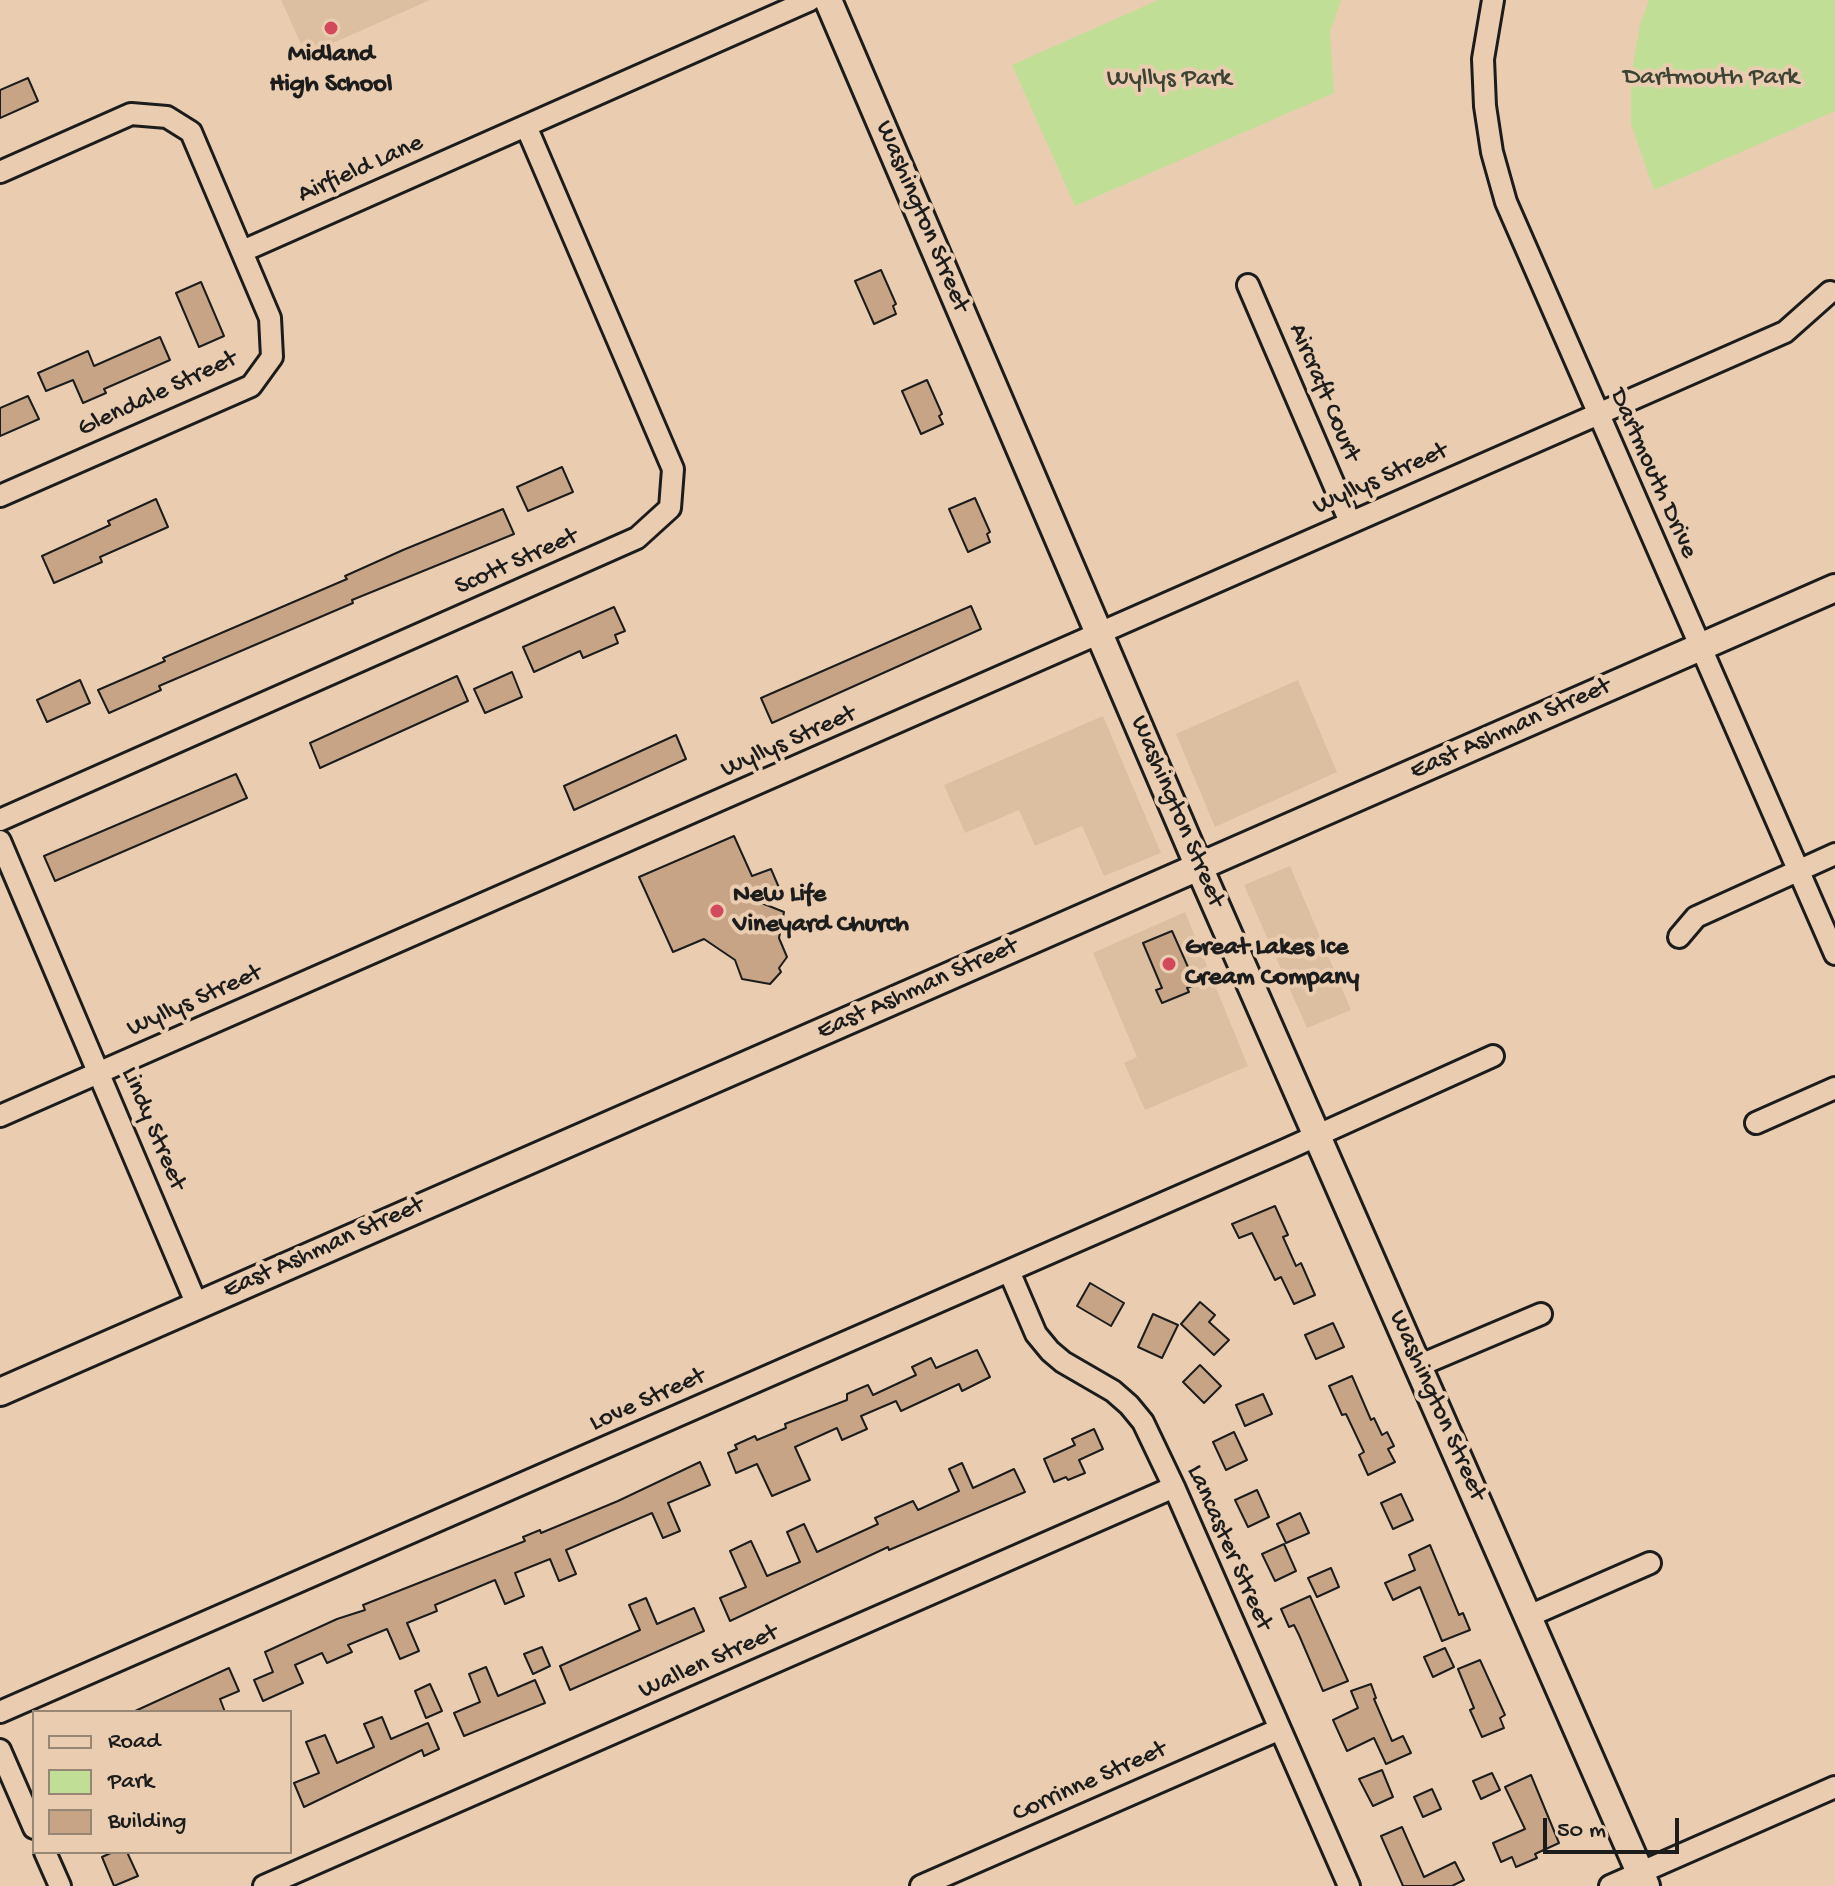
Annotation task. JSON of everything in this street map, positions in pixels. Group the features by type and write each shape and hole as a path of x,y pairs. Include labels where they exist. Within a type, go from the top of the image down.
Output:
{"street":[{"name":"Airfield Lane","path":"243,251 810,0"},
{"name":"Washington Street","path":"828,0 1199,867 1643,1879"},
{"name":"Dartmouth Drive","path":"1493,0 1483,59 1485,106 1492,152 1506,202 1835,954"},
{"path":"0,172 131,114 167,117 191,132 243,251"},
{"name":"Scott Street","path":"0,820 637,538 670,508 673,469 526,126"},
{"name":"Glendale Street","path":"0,496 251,386 272,357 272,344 270,318 243,251"},
{"name":"Aircraft Court","path":"1248,285 1350,522"},
{"name":"Wyllys Street","path":"0,1116 1785,332 1830,292"},
{"name":"East Ashman Street","path":"0,1392 1835,588"},
{"name":"Lindy Street","path":"0,841 197,1305"},
{"path":"1679,937 1696,917 1835,854"},
{"name":"Love Street","path":"0,1712 1317,1136 1493,1056"},
{"path":"1756,1123 1835,1088"},
{"name":"Lancaster Street","path":"1009,1271 1036,1334 1063,1362 1113,1391 1143,1422 1349,1886"},
{"path":"1418,1366 1541,1314"},
{"name":"Wallen Street","path":"264,1886 1174,1487"},
{"path":"1529,1616 1650,1563"},
{"name":"Corrinne Street","path":"921,1886 1280,1729"},
{"path":"0,1750 32,1823"},
{"path":"1610,1886 1643,1879 1835,1787"},
{"path":"46,1854 60,1886"}],"shaded area":[{"name":"Midland High School","path":"281,0 430,0 306,55"},
{"path":"1298,680 1337,772 1215,827 1176,734"},
{"path":"1103,716 1161,853 1104,876 1082,826 1035,846 1019,810 965,833 944,785"},
{"path":"1290,866 1351,1010 1307,1028 1244,885"},
{"path":"1185,912 1248,1066 1145,1110 1124,1063 1137,1057 1093,953"}],"green space":[{"name":"Wyllys Park","path":"1158,0 1341,0 1330,32 1334,93 1075,206 1012,65"},
{"name":"Dartmouth Park","path":"1649,0 1835,0 1835,111 1654,190 1631,124 1631,75 1640,25"}],"building":[{"path":"28,78 38,101 0,118 0,90"},
{"path":"881,270 896,304 893,306 896,314 874,324 855,281"},
{"path":"201,282 224,336 199,347 176,293"},
{"path":"160,337 170,360 104,389 106,393 83,403 73,380 46,391 38,373 88,351 94,366"},
{"path":"927,380 942,414 939,416 943,424 921,434 902,391"},
{"path":"28,396 39,419 0,436 0,408"},
{"path":"562,467 573,492 528,511 517,487"},
{"path":"975,498 990,532 987,534 990,542 968,552 949,509"},
{"path":"156,499 168,527 100,557 102,562 54,583 42,556 110,525 108,521"},
{"path":"503,509 514,534 352,600 353,603 159,686 161,690 109,713 98,690 165,661 163,658 347,579 345,576 403,550"},
{"path":"971,606 981,629 772,723 761,698"},
{"path":"614,607 625,631 615,635 618,643 583,658 580,651 534,672 523,647"},
{"path":"512,672 522,697 485,713 474,689"},
{"path":"457,676 468,701 320,768 310,743"},
{"path":"80,680 90,703 47,722 37,700"},
{"path":"676,735 686,759 574,810 564,786"},
{"path":"236,774 247,798 55,881 44,856"},
{"name":"New Life Vineyard Church","path":"734,836 752,876 771,869 780,890 759,902 784,912 779,938 787,957 779,968 781,972 770,984 742,979 735,960 704,939 673,952 639,877"},
{"name":"Great Lakes Ice Cream Company","path":"1172,931 1196,985 1187,988 1189,992 1162,1003 1156,990 1162,988 1143,943"},
{"path":"1275,1206 1288,1235 1283,1237 1296,1266 1301,1263 1315,1295 1294,1304 1281,1277 1275,1280 1252,1233 1239,1238 1232,1224"},
{"path":"1090,1283 1124,1303 1111,1326 1077,1306"},
{"path":"1200,1302 1215,1315 1209,1322 1229,1340 1214,1355 1181,1324"},
{"path":"1153,1314 1178,1325 1162,1358 1138,1347"},
{"path":"1333,1323 1344,1347 1316,1359 1305,1335"},
{"path":"977,1350 990,1377 962,1391 959,1384 901,1411 896,1401 861,1416 867,1429 842,1440 837,1428 795,1447 810,1480 772,1496 757,1464 736,1473 728,1453 737,1449 735,1445 786,1428 785,1424 847,1400 847,1394 868,1385 873,1395 916,1375 912,1367 931,1358 936,1368"},
{"path":"1200,1365 1221,1386 1204,1403 1183,1382"},
{"path":"1352,1376 1371,1420 1374,1418 1382,1435 1387,1432 1394,1446 1388,1449 1395,1462 1368,1475 1359,1455 1364,1452 1329,1386"},
{"path":"1263,1394 1272,1414 1245,1426 1236,1405"},
{"path":"1094,1429 1103,1449 1079,1460 1085,1473 1054,1482 1044,1459 1075,1445 1072,1439"},
{"path":"1234,1432 1247,1460 1226,1470 1213,1442"},
{"path":"700,1462 710,1485 668,1503 680,1531 663,1538 652,1513 566,1550 576,1574 559,1581 550,1559 515,1573 524,1596 505,1604 495,1580 435,1605 437,1611 407,1623 419,1651 400,1659 387,1629 348,1645 352,1652 327,1663 322,1653 295,1665 303,1683 263,1701 254,1680 273,1672 265,1652 337,1619 365,1610 363,1605 525,1541 523,1537 540,1530 541,1533 618,1501"},
{"path":"962,1463 973,1488 1014,1469 1025,1492 889,1550 888,1547 730,1621 720,1598 746,1587 730,1551 751,1541 767,1576 800,1562 787,1532 804,1524 817,1552 878,1524 875,1518 913,1501 918,1510 959,1491 949,1469"},
{"path":"1257,1490 1269,1517 1248,1527 1235,1500"},
{"path":"1401,1494 1413,1520 1393,1529 1381,1503"},
{"path":"1300,1513 1309,1533 1286,1543 1277,1524"},
{"path":"1284,1544 1296,1571 1275,1581 1262,1554"},
{"path":"1430,1545 1459,1615 1463,1613 1470,1630 1442,1641 1420,1587 1393,1600 1385,1583 1415,1570 1409,1555"},
{"path":"1331,1568 1339,1587 1317,1597 1308,1578"},
{"path":"1310,1596 1348,1681 1323,1691 1294,1625 1289,1627 1281,1609"},
{"path":"646,1598 657,1624 694,1608 704,1631 570,1690 560,1666 640,1630 629,1605"},
{"path":"542,1647 550,1666 533,1674 524,1654"},
{"path":"1445,1648 1454,1667 1433,1677 1424,1657"},
{"path":"1480,1660 1505,1715 1500,1718 1504,1728 1482,1737 1458,1669"},
{"path":"486,1667 498,1696 535,1680 545,1703 464,1736 454,1713 480,1702 469,1674"},
{"path":"229,1668 239,1691 220,1699 224,1710 137,1710"},
{"path":"430,1684 442,1711 426,1718 415,1691"},
{"path":"1371,1684 1392,1741 1403,1736 1411,1753 1386,1764 1374,1738 1347,1751 1333,1720 1358,1708 1351,1691"},
{"path":"382,1717 391,1739 428,1723 439,1749 424,1756 422,1750 304,1807 294,1783 319,1773 306,1742 325,1735 337,1763 374,1747 364,1724"},
{"path":"1382,1770 1393,1797 1373,1806 1359,1779"},
{"path":"1492,1773 1500,1790 1481,1799 1473,1781"},
{"path":"1531,1775 1559,1843 1516,1867 1512,1857 1501,1862 1493,1843 1525,1829 1505,1787"},
{"path":"1432,1789 1441,1809 1423,1817 1414,1797"},
{"path":"1402,1827 1424,1877 1455,1862 1464,1880 1452,1886 1403,1886 1381,1836"},
{"path":"128,1854 138,1876 114,1886 102,1857"}],"place":[{"name":"Midland High School","path":"331,28"},
{"name":"New Life Vineyard Church","path":"717,911"},
{"name":"Great Lakes Ice Cream Company","path":"1169,964"}]}
